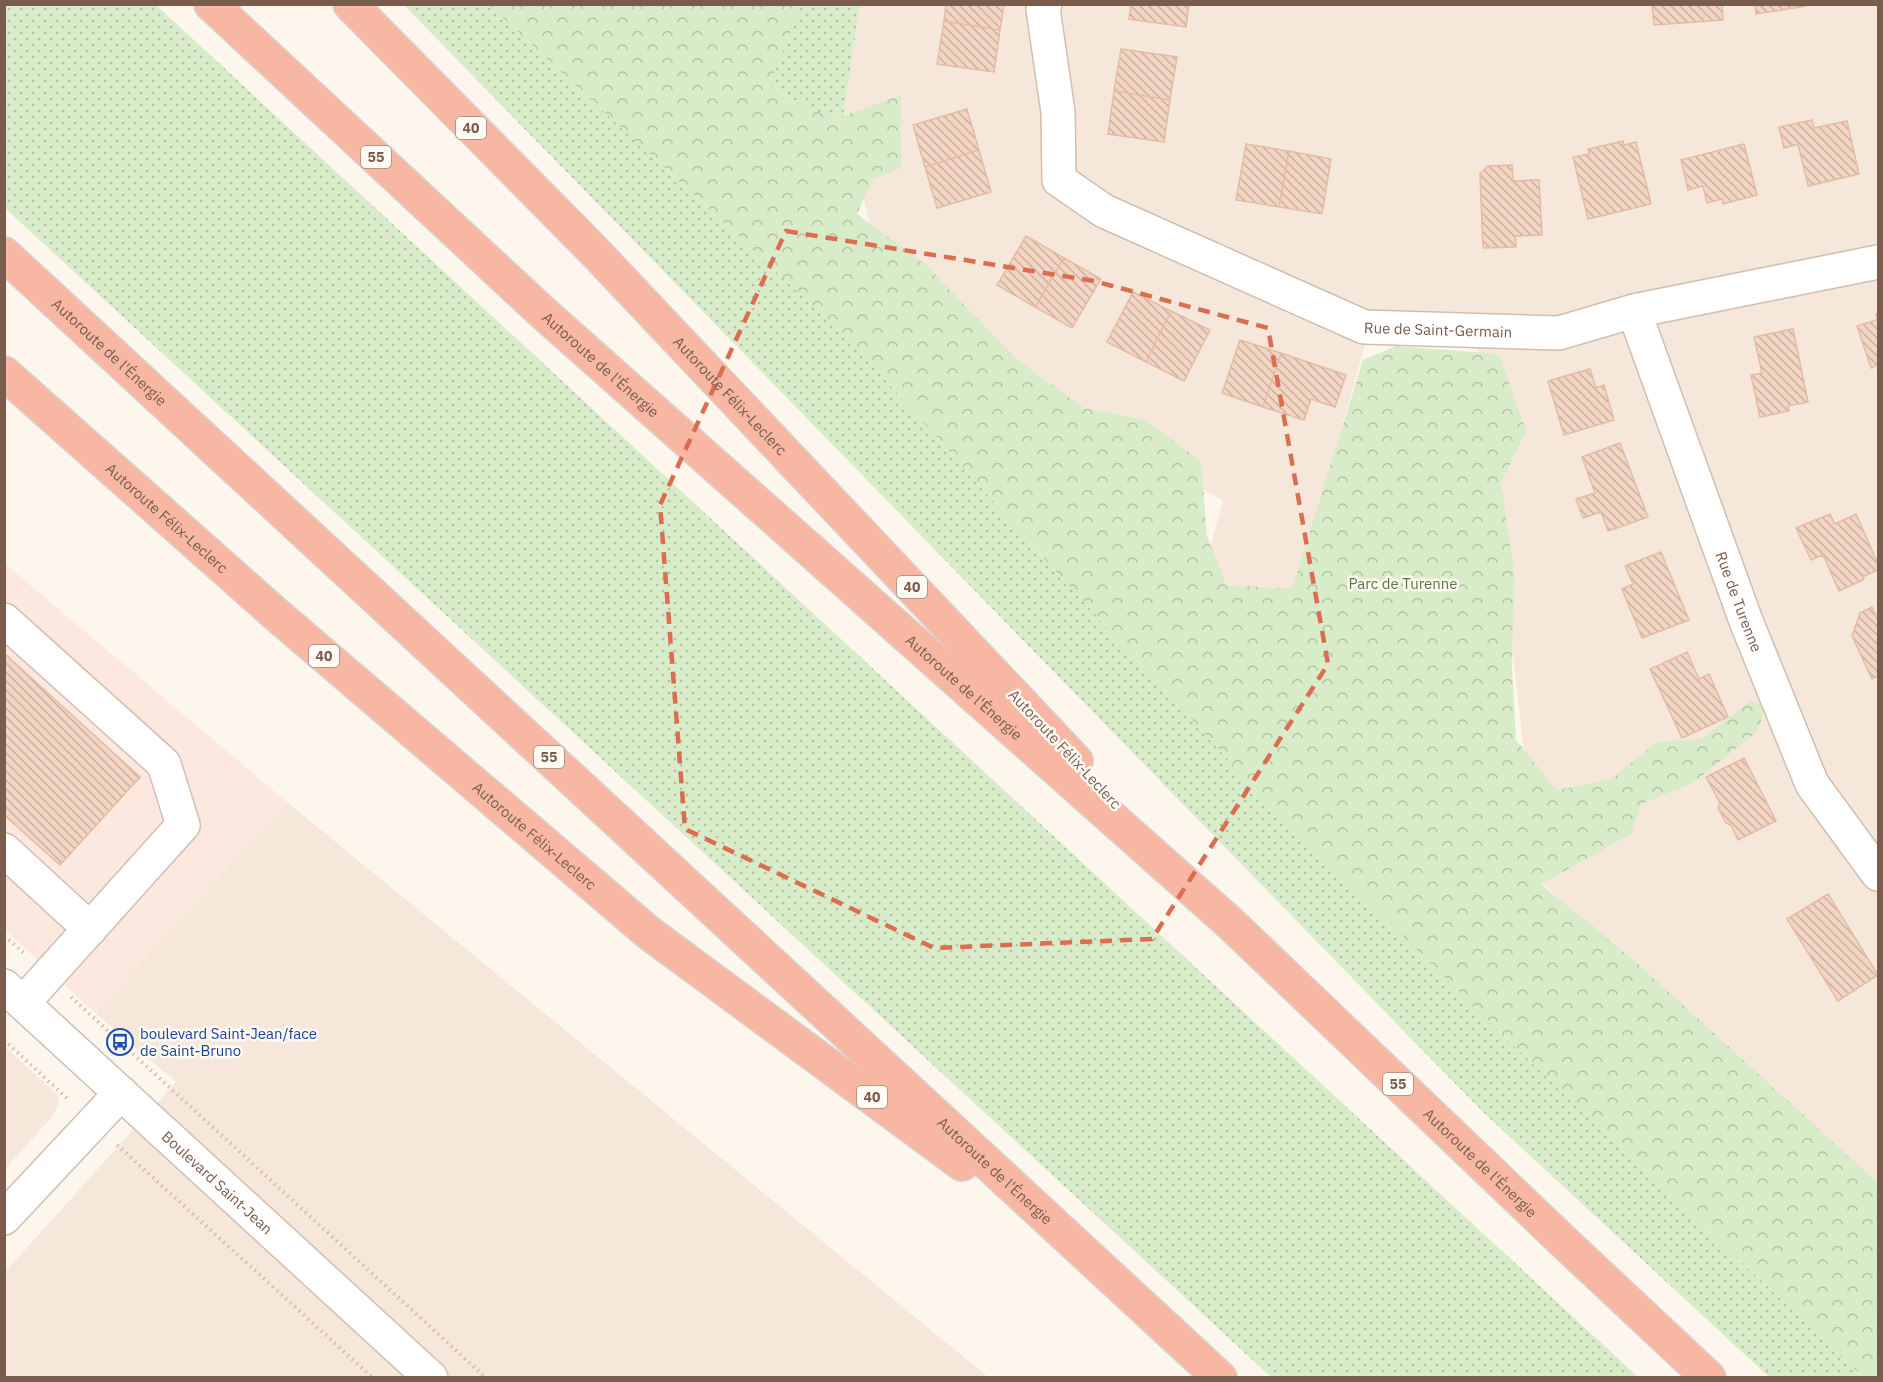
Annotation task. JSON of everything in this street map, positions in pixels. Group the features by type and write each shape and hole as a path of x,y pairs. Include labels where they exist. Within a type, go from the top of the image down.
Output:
{"highway":[{"name":"Autoroute de l'Énergie","path":"211,4 540,310 1230,923 1566,1244 1709,1377"},
{"name":"Autoroute Félix-Leclerc","path":"350,4 594,251 1230,923"},
{"name":"Autoroute de l'Énergie","path":"4,254 1220,1377"},
{"name":"Autoroute Félix-Leclerc","path":"4,373 269,609 649,933 1094,1261"}],"street":[{"name":"Rue de Saint-Germain","path":"1046,4 1043,9 1058,112 1059,180 1104,211 1364,327 1558,333 1634,311 1878,262"},
{"name":"Rue de Turenne","path":"1634,311 1746,621 1812,784 1878,874"},
{"path":"10,636 164,764 183,825 90,929 14,995"},
{"path":"4,850 90,929"},
{"name":"Boulevard Saint-Jean","path":"14,995 431,1377"},
{"path":"4,1218 121,1093"}],"path":[{"path":"4,936 27,956"},
{"path":"70,996 486,1377"},
{"path":"4,1040 60,1091"},
{"path":"124,1152 373,1377"}],"highlighted area":[{"path":"786,231 1094,281 1268,328 1328,664 1152,939 934,948 685,829 660,505"}],"shaded area":[{"path":"860,5 1878,5 1878,1188 1539,880 1475,330 1370,327 1290,611 1202,576 1223,501 1088,422 875,244 843,116"},
{"path":"4,563 287,802 95,1013 5,930"},
{"path":"287,802 988,1377 5,1378 5,1272 176,1082 95,1013"},
{"path":"5,1047 59,1096 57,1108 52,1117 5,1169"}],"green space":[{"path":"4,5 156,5 1638,1377 1271,1377 5,208"},
{"path":"404,5 489,5 851,341 1049,564 1257,791 1515,1047 1863,1377 1769,1377 1482,1111"},
{"name":"Parc de Turenne","path":"489,5 803,5 769,86 813,111 843,116 901,95 901,168 872,180 857,214 925,264 1016,359 1084,408 1145,420 1201,461 1207,536 1226,585 1292,589 1363,360 1396,346 1499,354 1526,431 1501,483 1514,571 1512,667 1516,740 1557,790 1611,779 1657,742 1702,739 1750,701 1766,704 1758,731 1693,783 1641,804 1631,834 1541,884 1637,963 1878,1183 1878,1377 1863,1377 1515,1047 1257,791 1049,564 851,341"},
{"path":"803,5 860,5 843,116 813,111 768,85"}],"building":[{"path":"946,4 1004,4 1000,30 944,21"},
{"path":"1131,4 1189,4 1186,27 1129,19"},
{"path":"1652,4 1722,4 1723,20 1654,25"},
{"path":"1755,4 1806,4 1806,6 1756,14"},
{"path":"944,21 1000,30 994,72 937,64"},
{"path":"1121,49 1177,57 1170,100 1114,91"},
{"path":"1114,91 1170,100 1164,142 1108,134"},
{"path":"967,109 979,150 925,167 913,125"},
{"path":"1812,120 1814,128 1847,121 1859,174 1808,186 1798,144 1784,148 1779,127"},
{"path":"1623,141 1624,145 1636,142 1651,204 1588,219 1573,157 1589,154 1588,149"},
{"path":"1246,144 1289,151 1279,207 1236,200"},
{"path":"1744,144 1757,195 1723,204 1722,199 1707,203 1703,186 1688,190 1681,160"},
{"path":"979,150 991,192 937,208 925,167"},
{"path":"1289,151 1331,159 1322,214 1279,207"},
{"path":"1512,165 1513,181 1539,180 1542,235 1515,236 1516,247 1483,248 1480,174 1488,166"},
{"path":"1026,236 1064,258 1035,307 997,285"},
{"path":"1064,258 1101,279 1072,328 1035,307"},
{"path":"1133,292 1171,311 1146,362 1107,342"},
{"path":"1171,311 1210,330 1184,381 1146,362"},
{"path":"1878,313 1878,365 1871,368 1857,326 1877,320 1876,314"},
{"path":"1793,329 1808,402 1788,406 1789,411 1760,417 1751,375 1762,373 1754,337"},
{"path":"1240,340 1281,353 1263,407 1222,393"},
{"path":"1281,353 1346,375 1335,407 1311,399 1304,420 1263,407"},
{"path":"1590,369 1596,388 1604,385 1614,420 1564,435 1548,381"},
{"path":"1620,443 1648,517 1608,531 1601,512 1583,518 1576,499 1595,493 1582,457"},
{"path":"1830,514 1835,524 1856,514 1878,564 1878,570 1839,591 1823,555 1811,560 1796,528"},
{"path":"1661,552 1689,620 1642,638 1622,589 1633,584 1625,566"},
{"path":"1872,607 1878,620 1878,676 1872,679 1852,636 1860,613"},
{"path":"1687,652 1699,679 1709,674 1728,717 1682,738 1650,669"},
{"path":"4,653 140,777 60,865 4,815"},
{"path":"1744,758 1776,821 1738,840 1731,825 1726,823 1718,808 1720,803 1706,777"},
{"path":"1828,894 1878,975 1838,1001 1787,919"}],"place":[{"name":"boulevard Saint-Jean/face de Saint-Bruno","path":"120,1042"}]}
